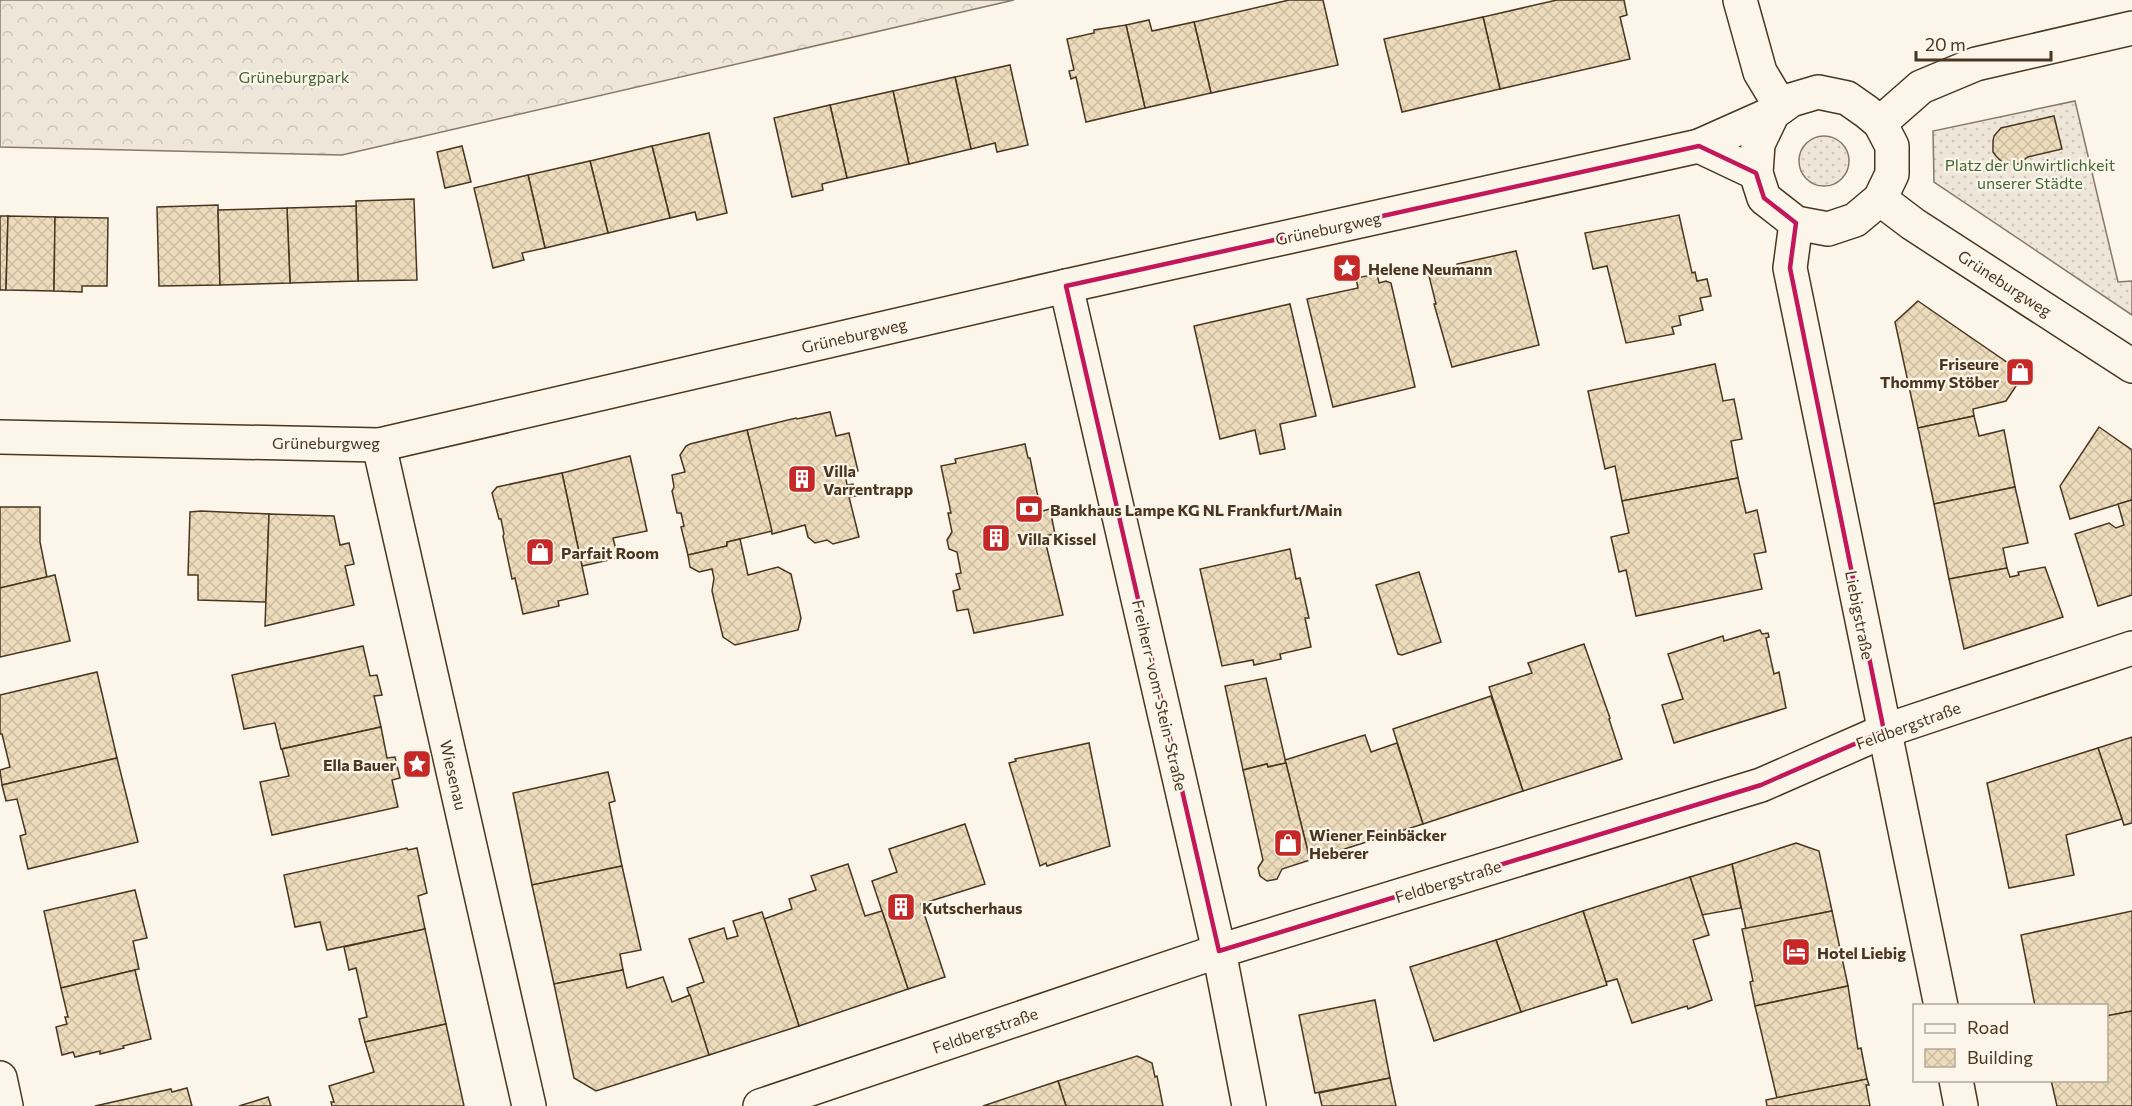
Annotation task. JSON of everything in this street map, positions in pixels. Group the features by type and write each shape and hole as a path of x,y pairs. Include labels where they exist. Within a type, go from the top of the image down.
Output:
{"street":[{"path":"1740,0 1760,72 1777,110"},
{"path":"1880,123 1921,87 1976,64 2132,28"},
{"path":"1818,92 1847,98 1880,123 1892,146 1892,174 1880,199 1855,220 1828,229 1796,223 1764,198 1756,173 1758,144 1777,110 1791,100 1818,92"},
{"name":"Grüneburgweg","path":"0,436 379,445 1066,286 1700,146 1777,110"},
{"path":"1700,146 1756,173"},
{"name":"Grüneburgweg","path":"1880,199 1913,224 2132,366"},
{"name":"Liebigstraße","path":"1796,223 1791,268 1941,1004"},
{"name":"Freiherr-vom-Stein-Straße","path":"1066,286 1219,951 1249,1106"},
{"name":"Wiesenau","path":"379,445 529,1106"},
{"name":"Feldbergstraße","path":"760,1106 1219,951 1761,785 1884,732 2132,648"},
{"path":"0,1078 6,1106"},
{"path":"1956,1082 1961,1106"}],"highlighted area":[{"path":"1699,146 1756,173 1764,198 1796,223 1790,268 1884,731 1761,785 1219,951 1066,286"}],"green space":[{"name":"Grüneburgpark","path":"0,0 1014,0 342,155 0,147"},
{"name":"Platz der Unwirtlichkeit unserer Städte","path":"2075,101 2118,282 2132,281 2132,315 1934,182 1933,131"},
{"path":"1819,136 1829,136 1842,143 1849,156 1849,166 1842,179 1829,186 1819,186 1810,182 1803,175 1799,166 1799,156 1803,147 1810,140"}],"building":[{"path":"1289,0 1323,0 1338,65 1211,93 1194,22"},
{"path":"1557,0 1624,0 1627,15 1620,17 1630,59 1500,89 1483,17"},
{"path":"1483,17 1500,89 1402,112 1384,39"},
{"path":"1149,20 1152,31 1194,22 1211,93 1145,108 1126,25"},
{"path":"1126,25 1145,108 1086,122 1076,77 1071,79 1069,71 1074,70 1067,39 1094,33 1094,30"},
{"path":"1010,65 1028,145 997,152 995,143 971,149 955,77"},
{"path":"955,77 971,149 909,164 893,91"},
{"path":"893,91 909,164 847,178 830,105"},
{"path":"830,105 847,178 822,184 823,190 792,197 774,118"},
{"path":"2054,116 2062,149 2028,157 2018,164 2003,163 1993,152 1994,136 2001,128"},
{"path":"709,133 727,213 697,220 695,212 670,218 652,146"},
{"path":"462,146 471,182 445,188 437,152"},
{"path":"652,146 670,218 608,233 590,161"},
{"path":"590,161 608,233 545,248 528,175"},
{"path":"528,175 545,248 522,253 524,260 493,268 474,188"},
{"path":"414,199 417,280 358,281 356,201"},
{"path":"218,205 220,285 159,286 157,207"},
{"path":"356,206 358,281 290,283 287,208"},
{"path":"287,208 290,283 220,285 218,210"},
{"path":"1679,215 1692,273 1695,272 1697,281 1707,279 1711,296 1700,298 1703,310 1679,316 1681,325 1672,327 1674,334 1626,343 1607,266 1593,269 1585,233"},
{"path":"0,216 8,216 6,290 0,290"},
{"path":"8,216 55,217 54,291 6,290"},
{"path":"55,217 108,218 107,286 82,286 82,292 54,291"},
{"path":"1516,251 1539,345 1452,367 1434,304 1436,304 1429,276 1432,272 1457,266 1457,264"},
{"path":"1377,274 1379,283 1386,281 1391,283 1415,387 1333,407 1307,299 1358,288 1356,278"},
{"path":"1918,301 2024,374 2006,401 1973,409 1974,416 1918,428 1895,322"},
{"path":"1290,304 1316,416 1280,424 1285,449 1260,454 1255,430 1220,439 1194,326"},
{"path":"1715,364 1723,401 1734,399 1742,439 1731,441 1738,478 1622,501 1615,466 1605,469 1588,391"},
{"name":"Villa Varrentrapp","path":"830,412 836,436 849,433 858,471 845,474 847,485 853,484 856,496 849,497 859,537 833,544 827,540 815,543 808,537 805,525 772,534 747,430"},
{"path":"1974,416 1979,436 2004,430 2015,487 1934,504 1918,428"},
{"path":"2099,427 2132,450 2132,500 2070,519 2060,486"},
{"path":"747,430 772,531 727,542 727,546 688,555 681,527 684,526 681,513 677,513 672,491 674,487 672,475 685,472 680,455 690,444"},
{"name":"Villa Kissel","path":"1025,444 1028,458 1030,458 1039,512 1050,509 1055,534 1044,536 1063,615 974,633 968,609 957,611 953,591 960,589 956,574 961,573 957,552 949,549 947,540 952,532 948,513 951,513 941,466 956,463 955,459"},
{"path":"630,456 647,531 613,538 618,558 582,566 562,473"},
{"path":"562,473 588,594 558,601 559,606 523,614 515,578 512,579 501,519 499,519 492,493 497,487"},
{"path":"1738,478 1746,513 1757,510 1766,552 1754,554 1762,589 1636,616 1626,570 1619,572 1611,537 1629,533 1622,501"},
{"path":"2015,487 2028,543 2003,548 2007,568 1949,579 1934,504"},
{"path":"2132,500 2132,595 2098,606 2075,534 2109,523 2116,528 2124,525 2118,504"},
{"path":"0,507 40,507 40,542 47,577 0,588"},
{"path":"190,512 269,514 266,602 198,600 198,575 188,575"},
{"path":"269,514 334,516 340,545 349,543 354,564 345,566 354,605 265,626"},
{"path":"740,539 748,575 778,567 791,574 801,618 798,630 735,645 723,637 712,591 714,578 712,569 699,572 690,567 688,555 727,546 727,542"},
{"path":"1290,549 1296,579 1300,578 1309,618 1305,618 1311,647 1280,654 1281,659 1254,665 1253,660 1222,666 1200,569"},
{"path":"2045,567 2063,617 1964,649 1949,579 2007,568 2010,577 2019,575 2018,572"},
{"path":"1419,572 1441,642 1402,655 1398,654 1376,585"},
{"path":"55,575 70,641 0,657 0,588"},
{"path":"1760,630 1762,634 1768,633 1769,637 1766,638 1774,674 1779,672 1786,708 1674,743 1662,705 1683,699 1668,654 1723,636 1724,641"},
{"path":"1584,644 1622,759 1523,791 1489,687 1532,673 1528,663"},
{"path":"363,646 370,676 377,675 382,695 374,696 381,727 281,749 275,723 244,729 232,675"},
{"path":"97,672 117,758 2,785 0,770 10,767 2,734 0,734 0,695"},
{"path":"1266,678 1286,763 1268,767 1267,764 1243,770 1225,686"},
{"path":"1491,696 1523,791 1423,824 1393,729"},
{"path":"381,727 387,758 395,757 400,778 392,780 398,807 272,835 260,782 289,776 282,749"},
{"path":"1365,735 1371,752 1397,743 1423,824 1310,860 1285,760"},
{"path":"2132,737 2132,823 2124,825 2098,748"},
{"path":"1089,743 1110,846 1047,866 1046,863 1040,866 1009,763 1016,761 1015,759"},
{"path":"2098,748 2122,819 2066,835 2074,875 2009,888 1987,783"},
{"path":"117,758 138,842 28,869 20,836 26,834 17,799 6,801 2,785"},
{"path":"1286,763 1310,860 1282,869 1277,879 1267,881 1260,876 1258,868 1263,860 1243,770 1267,764 1268,767"},
{"path":"608,772 615,801 609,803 622,866 532,885 513,793"},
{"name":"Kutscherhaus","path":"965,824 985,884 921,904 945,977 908,989 872,881 897,872 889,849"},
{"path":"1796,843 1819,851 1832,911 1746,929 1732,864"},
{"path":"407,848 408,850 417,848 427,893 418,896 425,929 327,950 320,922 295,927 284,875"},
{"path":"848,864 865,916 882,911 908,989 799,1026 764,919 792,909 789,899 816,890 811,876"},
{"path":"1732,864 1741,908 1702,915 1690,877"},
{"path":"622,866 641,950 620,954 623,970 554,984 532,885"},
{"path":"1690,877 1709,935 1693,940 1712,1000 1688,1009 1687,1006 1632,1023 1617,979 1606,982 1583,911"},
{"path":"135,890 147,938 133,941 139,969 61,988 44,911"},
{"path":"1583,911 1607,985 1521,1012 1496,940"},
{"path":"1832,911 1848,986 1755,1006 1750,982 1753,981 1742,929"},
{"path":"2132,911 2132,1011 2108,1016 2108,1004 2035,1004 2021,935"},
{"path":"762,912 799,1026 709,1055 687,988 704,982 689,939 724,928 727,939 738,936 733,921"},
{"path":"425,929 446,1024 365,1042 359,1019 367,1017 356,968 349,970 344,947"},
{"path":"1496,940 1521,1012 1434,1041 1410,967"},
{"path":"135,970 151,1039 100,1054 100,1051 75,1057 73,1052 62,1055 56,1027 67,1024 65,1017 68,1017 61,988"},
{"path":"623,970 627,988 663,977 672,1002 690,995 709,1055 596,1091 574,1078 554,984"},
{"path":"1848,986 1858,1049 1861,1048 1867,1079 1777,1098 1755,1006"},
{"path":"1375,1000 1390,1078 1315,1093 1299,1015"},
{"path":"2132,1011 2132,1106 2057,1106 2051,1082 2108,1082 2108,1016"},
{"path":"446,1024 464,1106 332,1106 331,1102 334,1102 329,1086 374,1072 365,1042"},
{"path":"1137,1056 1152,1063 1163,1106 1066,1106 1058,1081"},
{"path":"1390,1078 1396,1106 1322,1106 1319,1093"},
{"path":"1867,1079 1870,1106 1767,1106 1766,1100"},
{"path":"1058,1081 1066,1106 983,1106"},
{"path":"187,1088 192,1106 95,1106 171,1089 172,1092"},
{"path":"268,1097 271,1106 239,1106"}],"place":[{"name":"Helene Neumann","path":"1347,268"},
{"name":"Friseure Thommy Stöber","path":"2020,372"},
{"name":"Villa Varrentrapp","path":"802,479"},
{"name":"Bankhaus Lampe KG NL Frankfurt/Main","path":"1029,509"},
{"name":"Villa Kissel","path":"996,538"},
{"name":"Parfait Room","path":"540,552"},
{"name":"Ella Bauer","path":"417,764"},
{"name":"Wiener Feinbäcker Heberer","path":"1288,843"},
{"name":"Kutscherhaus","path":"901,907"},
{"name":"Hotel Liebig","path":"1796,952"}]}
